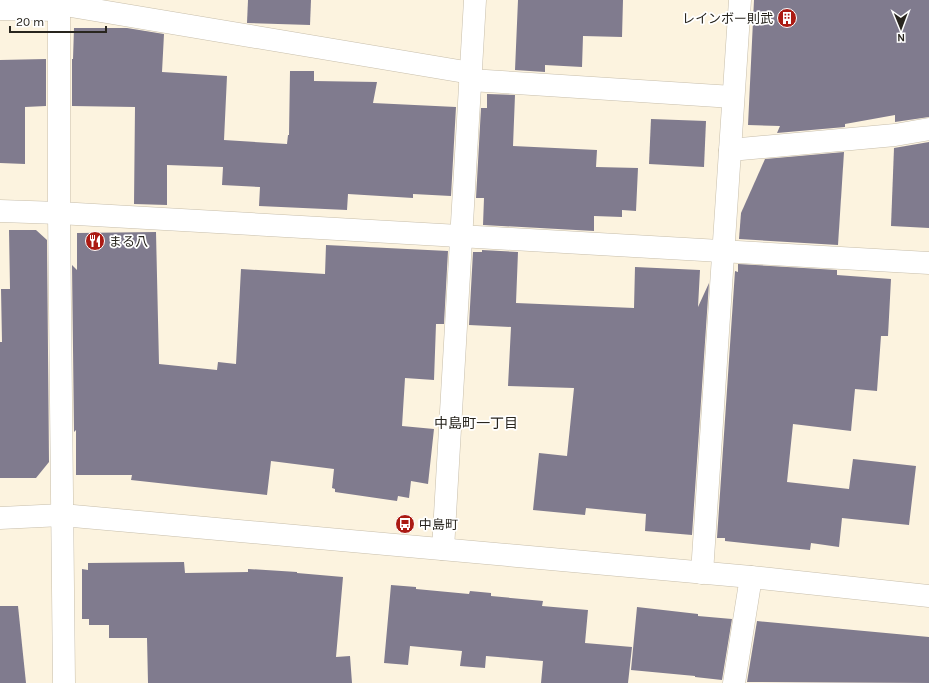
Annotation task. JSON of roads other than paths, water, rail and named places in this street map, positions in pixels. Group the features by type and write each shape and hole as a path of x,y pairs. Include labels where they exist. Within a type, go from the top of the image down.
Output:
{"street":[{"path":"443,549 474,0"},
{"path":"702,573 740,0"},
{"path":"59,5 59,213 64,683"},
{"path":"0,9 59,5 470,77 733,96"},
{"path":"730,150 895,135 929,129"},
{"path":"0,211 723,250 929,263"},
{"path":"0,518 62,516 750,577 929,596"},
{"path":"734,683 750,577"}],"place":[{"name":"レインボー則武","path":"787,18"},
{"name":"まる八","path":"95,241"},
{"name":"中島町","path":"405,524"}],"district":[{"name":"中島町一丁目","path":"476,423"}]}
